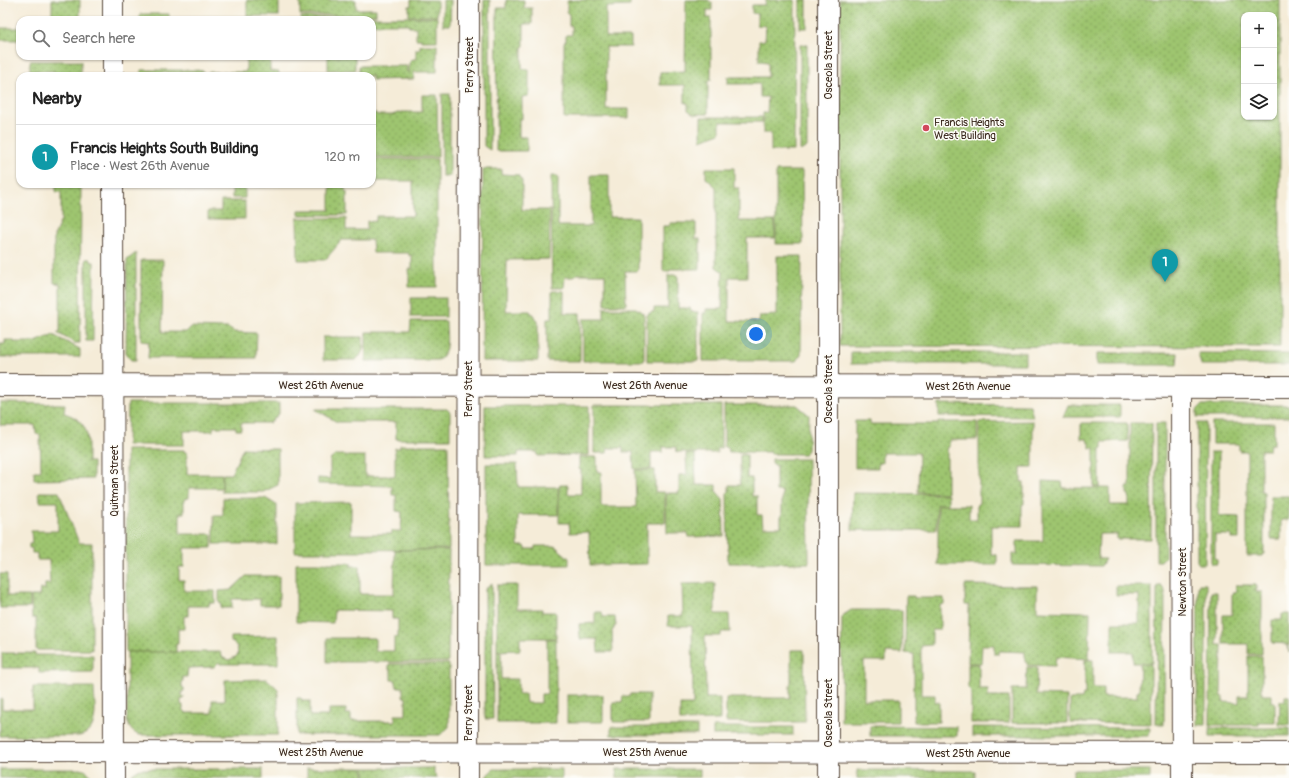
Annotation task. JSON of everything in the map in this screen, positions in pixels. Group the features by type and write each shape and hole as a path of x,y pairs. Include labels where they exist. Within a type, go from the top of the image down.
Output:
{"street":[{"path":"113,0 113,16"},
{"name":"Perry Street","path":"468,778 469,0"},
{"name":"Osceola Street","path":"828,0 828,778"},
{"path":"113,60 113,72"},
{"name":"Quitman Street","path":"114,188 114,778"},
{"name":"West 26th Avenue","path":"0,385 1289,387"},
{"name":"Newton Street","path":"1181,386 1182,778"},
{"name":"West 25th Avenue","path":"0,752 1289,753"}],"green space":[{"path":"52,0 80,0 80,16 52,16"},
{"path":"247,0 279,0 279,16 247,16"},
{"path":"300,0 356,0 356,9 376,9 376,15 300,15"},
{"path":"411,0 437,0 437,16 409,16 409,6 411,6"},
{"path":"443,0 451,0 450,25 443,25"},
{"path":"484,0 490,0 490,150 484,146"},
{"path":"506,0 524,0 524,8 532,8 532,24 524,24 524,46 522,47 522,69 529,69 529,96 522,97 522,119 519,119 519,137 527,137 527,151 496,151 497,8 506,8"},
{"path":"630,0 630,6 606,7 606,37 631,37 631,47 606,47 606,109 629,109 629,118 564,118 564,42 566,41 566,35 572,35 572,26 569,26 569,14 567,13 567,1"},
{"path":"686,0 709,0 709,2 712,2 712,10 707,10 707,18 711,18 711,80 708,81 708,114 694,114 688,110 688,103 685,103 685,85 660,85 660,72 685,71"},
{"path":"766,0 795,0 794,151 771,151 771,133 763,133 763,113 767,113 768,97 760,97 760,84 728,84 728,77 768,77 768,62 759,61 759,41 765,40 766,26 757,25 757,14 752,13 752,5 765,5"},
{"path":"800,0 807,0 807,28 800,28"},
{"path":"840,0 1280,0 1280,347 840,346"},
{"path":"140,14 169,14 169,16 140,16"},
{"path":"376,17 437,17 437,41 421,41 421,39 416,39 416,27 409,27 408,24 376,24"},
{"path":"0,28 16,28 16,40 0,40"},
{"path":"420,45 437,45 437,72 414,72 414,79 376,80 376,72 359,72 359,66 407,66 407,72 409,72 409,63 413,59 416,59 416,49 420,49"},
{"path":"800,45 807,45 807,147 800,151"},
{"path":"246,60 270,60 270,71 279,72 246,72"},
{"path":"328,60 355,60 355,70 328,70"},
{"path":"30,61 81,61 81,72 30,71"},
{"path":"141,70 203,71 203,72 141,72"},
{"path":"442,94 450,94 450,176 442,176"},
{"path":"422,95 437,95 438,157 376,157 376,113 377,115 392,115 401,112 422,112"},
{"path":"701,117 762,117 762,122 720,122 720,133 701,140"},
{"path":"376,159 437,159 437,287 409,287 409,269 412,269 412,255 409,256 409,253 373,253 372,240 342,240 325,260 298,260 297,218 346,218 346,230 367,230 367,221 376,221 376,216 413,216 413,181 376,181"},
{"path":"706,168 734,168 734,188 739,188 739,221 775,221 775,238 747,238 747,277 729,277 729,321 759,322 760,316 777,315 777,256 802,256 801,355 796,361 703,361 703,313 706,313 706,309 722,309 723,272 716,267 716,187 706,178"},
{"path":"483,169 501,169 501,174 518,175 522,181 522,210 550,210 549,259 507,260 506,311 530,311 538,321 538,361 482,361"},
{"path":"776,171 802,171 803,244 776,244"},
{"path":"591,175 609,175 609,217 638,217 638,271 625,271 626,305 605,305 605,274 577,274 573,277 565,277 564,288 552,288 551,176 558,176 558,226 591,226"},
{"path":"56,188 81,188 80,343 75,343 57,333 60,331 60,284 54,283 54,236 61,220 61,192 56,192"},
{"path":"232,188 245,188 245,198 232,198"},
{"path":"330,188 345,188 345,191 347,192 347,215 299,215 299,210 330,210"},
{"path":"221,201 245,201 245,219 208,219 208,211 221,211"},
{"path":"670,223 696,223 696,239 700,239 700,269 670,269 670,271 663,271 663,226 670,226"},
{"path":"136,253 136,360 131,360 126,354 127,260"},
{"path":"86,259 91,259 91,262 94,262 93,341 86,341"},
{"path":"141,260 163,260 162,332 186,332 191,327 228,328 234,332 257,333 256,358 148,358 149,342 141,341"},
{"path":"668,275 678,275 678,308 690,308 691,312 698,312 698,361 647,361 647,315 654,312 654,308 668,308"},
{"path":"552,291 564,291 564,313 580,313 580,361 547,361 547,319 552,319"},
{"path":"411,298 446,298 446,317 411,317"},
{"path":"604,308 636,308 644,314 644,361 583,361 583,319 604,319"},
{"path":"411,321 446,321 446,348 442,357 438,360 366,361 366,332 410,332"},
{"path":"53,335 80,349 80,357 0,357 0,344 5,344 5,340 13,340 14,342 35,342"},
{"path":"323,337 363,337 363,350 360,356 355,360 323,360"},
{"path":"851,352 1025,352 1025,364 851,364"},
{"path":"1097,353 1178,353 1177,365 1097,365"},
{"path":"1198,353 1289,354 1289,365 1201,365"},
{"path":"0,403 65,404 64,413 73,416 79,421 86,432 88,438 88,462 93,462 93,479 34,480 34,471 41,471 40,435 36,434 35,425 0,425"},
{"path":"128,403 279,403 279,414 270,423 241,423 241,430 236,430 236,427 213,427 213,431 184,431 184,445 127,445"},
{"path":"939,404 1030,405 1033,417 939,416"},
{"path":"594,405 721,405 721,448 717,448 717,453 686,453 677,452 676,447 663,447 663,452 651,452 651,469 634,469 633,452 623,452 623,448 608,448 607,453 594,453"},
{"path":"724,405 797,405 809,415 808,450 805,454 728,452 728,447 724,447"},
{"path":"1068,405 1120,405 1120,417 1063,417"},
{"path":"1202,405 1289,405 1289,417 1197,417 1197,410"},
{"path":"485,406 589,406 589,455 538,456 537,452 518,452 518,456 485,456"},
{"path":"315,409 447,409 450,412 450,439 396,439 396,422 337,422"},
{"path":"855,421 870,421 870,424 938,424 938,422 977,422 977,440 949,440 949,447 947,448 947,493 918,492 919,453 882,453 882,463 878,463 878,468 855,468"},
{"path":"1033,421 1033,467 1021,467 1021,482 1024,482 1022,526 991,526 991,554 997,555 997,565 938,565 938,505 969,505 969,519 977,519 977,504 979,504 979,422"},
{"path":"1081,423 1127,423 1128,441 1102,442 1102,448 1100,449 1100,487 1094,487 1094,448 1090,448 1090,443 1088,443 1087,439 1081,439"},
{"path":"1130,423 1152,423 1151,539 1117,539 1117,534 1099,534 1098,559 1105,559 1101,566 1012,565 1012,554 1017,554 1017,541 1043,541 1043,481 1062,482 1063,488 1110,488 1110,505 1129,505 1129,494 1127,494 1127,487 1130,487"},
{"path":"1156,423 1165,423 1165,557 1161,561 1156,561"},
{"path":"1197,423 1206,423 1205,564 1199,564 1197,561"},
{"path":"1212,423 1274,423 1274,444 1270,444 1269,450 1261,450 1261,491 1264,492 1264,554 1262,554 1262,556 1247,556 1247,451 1239,451 1239,444 1212,444"},
{"path":"400,445 448,445 449,549 361,550 361,552 295,552 295,503 351,502 351,534 392,534 392,531 401,531 402,512 396,511 396,495 392,495 392,486 318,484 318,478 330,479 330,460 336,455 365,456 365,476 395,476 395,448 400,448"},
{"path":"243,448 278,449 278,485 263,492 222,492 223,474 231,474"},
{"path":"126,450 184,450 184,452 187,452 187,474 222,474 222,488 189,488 189,498 184,499 184,513 180,513 180,534 212,534 212,548 184,548 184,567 179,567 179,580 184,580 184,591 215,591 215,603 209,603 209,606 188,606 188,616 184,616 184,629 178,629 178,644 176,644 176,652 126,652"},
{"path":"1211,452 1219,452 1219,516 1239,517 1239,539 1231,539 1231,535 1215,535 1215,558 1217,559 1217,564 1211,564"},
{"path":"686,454 695,454 696,485 716,485 716,491 723,499 724,536 689,537 688,533 667,533 666,493 679,493 679,475 687,475"},
{"path":"740,455 747,455 747,478 752,478 752,496 757,496 757,515 762,515 763,527 781,527 782,491 776,491 776,465 772,464 772,459 808,459 809,563 728,563 727,493 729,492 729,485 740,485"},
{"path":"579,457 597,457 597,472 601,472 601,507 636,507 635,470 655,470 655,492 665,492 665,523 647,523 647,564 590,565 589,532 570,533 569,523 559,523 559,485 568,485 568,494 581,494 581,470 579,469"},
{"path":"486,464 517,464 518,487 558,487 558,515 518,515 518,546 525,546 526,549 535,549 535,546 555,546 569,558 569,565 486,565"},
{"path":"39,492 59,492 79,543 92,543 92,650 36,650 36,618 32,618 31,596 39,596 40,589 45,589 45,584 50,584 49,560 37,560 37,553 32,553 32,548 29,548 29,544 32,544 31,531 58,531 58,502 40,502"},
{"path":"853,493 948,494 948,504 937,504 936,530 852,530"},
{"path":"1271,496 1289,496 1289,520 1281,520 1281,539 1271,539"},
{"path":"223,498 265,498 277,505 277,544 214,544 214,515 223,515"},
{"path":"395,550 449,550 448,662 327,662 327,638 375,638 375,651 394,651 394,637 398,637 398,619 392,619 392,611 334,610 333,623 296,622 296,563 351,563 351,566 360,566 360,594 394,594"},
{"path":"0,574 7,574 7,596 30,596 30,608 0,608"},
{"path":"246,576 279,576 279,605 260,605 260,599 232,599 232,608 221,608 221,603 219,603 219,591 231,590"},
{"path":"492,583 493,719 485,719 485,589"},
{"path":"715,583 715,614 729,614 730,632 721,632 721,636 705,636 706,698 720,698 720,720 680,721 680,705 693,705 692,626 668,626 668,616 683,616 682,584"},
{"path":"1199,584 1206,584 1206,725 1197,725"},
{"path":"497,585 517,585 517,609 542,609 542,612 556,612 556,638 520,638 520,650 497,651"},
{"path":"965,585 1037,586 1037,611 1090,612 1089,659 1056,657 1055,666 1027,665 1027,662 1025,662 1025,652 999,651 999,654 994,654 994,645 982,645 981,663 968,663 969,605 965,605"},
{"path":"1236,585 1256,585 1256,592 1262,592 1262,654 1248,654 1248,644 1223,644 1223,615 1232,615 1232,593 1236,593"},
{"path":"1116,586 1152,586 1152,663 1133,663 1133,652 1112,652 1112,623 1139,623 1139,595 1116,595"},
{"path":"1157,586 1161,586 1165,591 1164,724 1156,724"},
{"path":"1211,592 1217,592 1217,645 1222,645 1221,696 1223,696 1223,702 1239,703 1239,696 1248,696 1248,656 1262,656 1262,695 1272,695 1272,702 1275,702 1275,722 1259,722 1259,725 1210,725"},
{"path":"906,596 914,596 914,598 944,598 944,604 940,605 940,630 932,630 932,645 921,646 921,695 935,695 935,702 939,702 939,722 914,722 914,654 905,653"},
{"path":"851,610 902,610 902,653 886,652 886,661 864,661 864,700 898,700 898,722 841,722 842,616"},
{"path":"595,612 602,612 603,617 615,617 616,626 614,626 614,629 612,630 613,652 598,652 597,639 580,639 579,624 595,623"},
{"path":"1282,614 1289,614 1289,653 1288,644 1272,643 1272,620 1282,620"},
{"path":"278,636 278,664 220,664 219,662 214,667 188,668 187,677 183,677 182,681 184,691 182,691 182,696 184,699 181,699 181,705 183,705 183,710 186,713 212,713 212,700 225,700 225,680 267,679 278,689 278,735 139,735 131,730 127,721 127,652 220,652 223,658 229,660 238,654 238,649 231,642 231,637"},
{"path":"547,639 556,639 556,723 497,723 497,652 501,652 501,679 518,679 518,694 525,694 526,703 541,703 541,694 547,694"},
{"path":"791,650 804,650 805,722 726,722 726,698 790,698"},
{"path":"2,653 35,653 35,655 93,655 93,672 39,673 39,668 2,668"},
{"path":"1085,660 1093,660 1093,688 1103,688 1103,697 1137,697 1137,692 1139,692 1140,664 1151,664 1151,724 1070,723 1070,699 1082,699 1083,695 1085,695"},
{"path":"389,664 449,664 449,727 440,735 297,735 297,698 301,698 302,701 310,701 310,716 329,716 329,709 346,709 346,714 351,714 351,721 395,721 395,715 406,715 406,697 403,697 403,687 396,687 396,680 391,680 391,670 389,670"},
{"path":"968,664 979,664 979,689 988,689 988,697 1009,697 1009,723 971,723 971,691 968,688"},
{"path":"1027,667 1037,667 1036,695 1067,696 1067,723 1012,723 1012,689 1026,689"},
{"path":"33,687 94,687 95,716 91,729 79,736 0,736 0,699 2,699 2,709 33,709"},
{"path":"630,694 649,694 649,722 613,722 613,702 622,702 623,696 630,696"},
{"path":"567,695 603,695 603,722 567,722"},
{"path":"1285,696 1289,696 1289,725 1279,725 1280,701 1285,701"},
{"path":"870,726 957,727 957,736 870,736"},
{"path":"611,727 697,727 697,735 611,735"},
{"path":"713,727 793,727 793,735 713,735"},
{"path":"972,727 1150,728 1149,736 972,736"},
{"path":"1210,728 1289,728 1289,736 1210,736"},
{"path":"307,768 364,768 364,778 307,778"},
{"path":"365,768 434,768 434,774 438,778 365,778"},
{"path":"0,769 82,769 88,772 92,778 0,778"},
{"path":"140,769 263,769 263,778 130,778 133,773"},
{"path":"494,769 562,769 562,778 486,778"},
{"path":"617,769 700,769 700,777 617,777"},
{"path":"857,770 975,771 975,778 857,778"},
{"path":"1073,770 1150,770 1150,778 1073,778"}],"place":[{"name":"Francis Heights West Building","path":"926,128"},
{"name":"Francis Heights South Building","path":"1165,282"}]}
